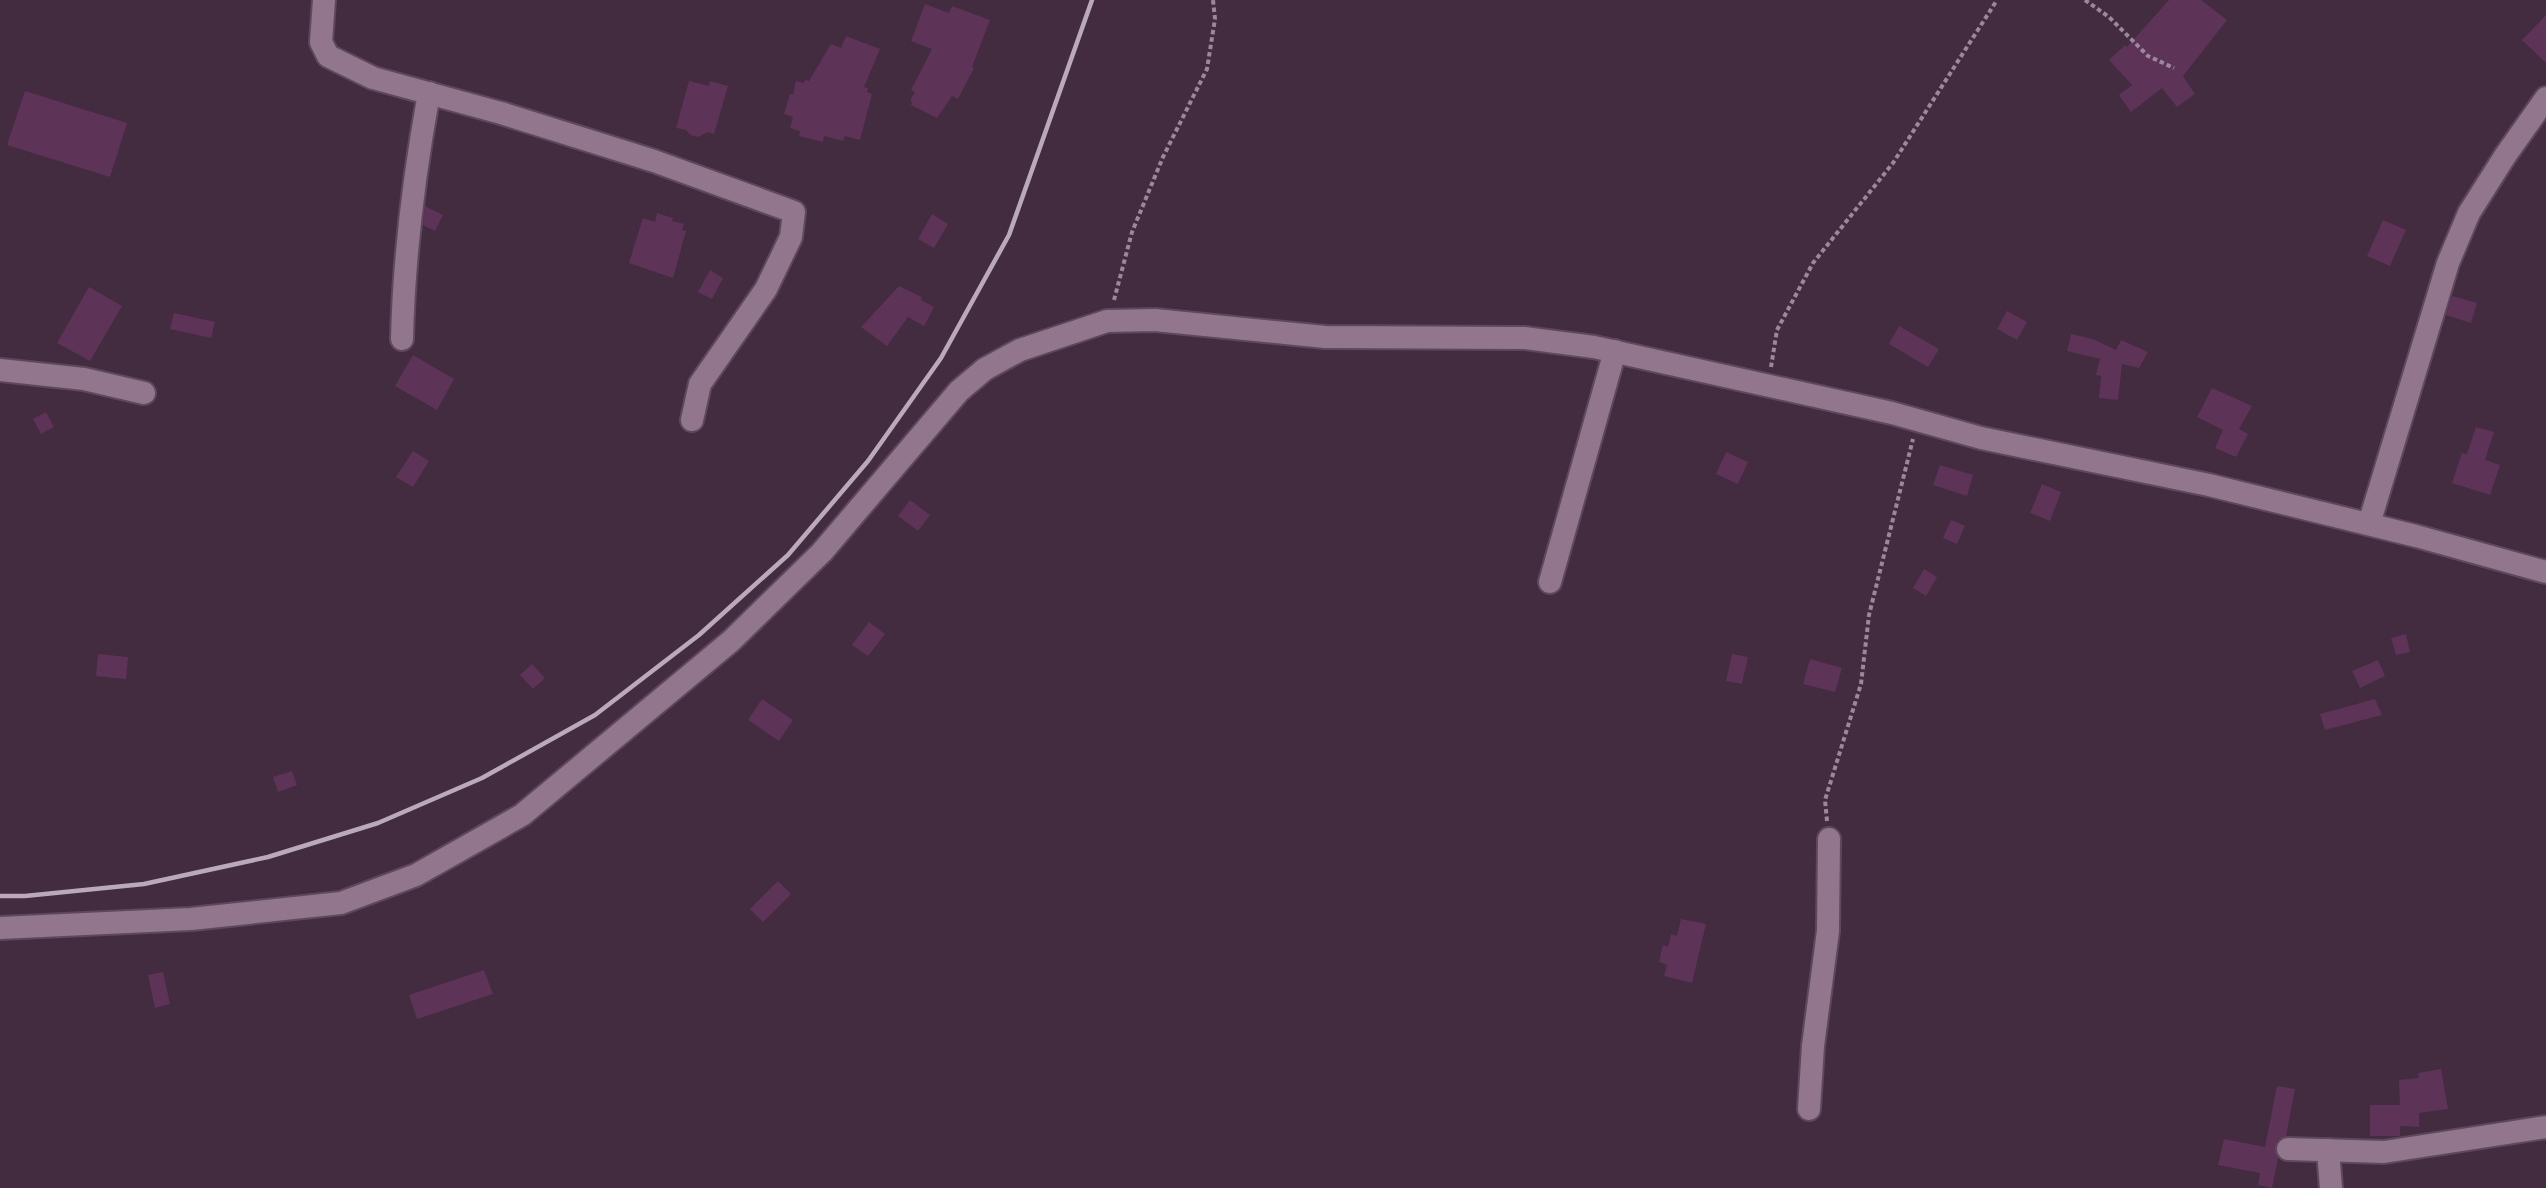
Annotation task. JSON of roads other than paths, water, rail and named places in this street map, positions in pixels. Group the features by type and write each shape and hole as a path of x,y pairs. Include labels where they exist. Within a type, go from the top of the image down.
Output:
{"street":[{"path":"324,0 321,42 328,56 373,78 654,161 794,212 791,237 766,289 700,384 692,420"},
{"path":"402,339 403,285 414,172 429,93"},
{"path":"2369,524 2448,263 2469,213 2546,98"},
{"path":"0,928 191,919 341,903 416,875 522,815 731,641 822,552 959,391 985,369 1020,350 1107,321 1155,320 1325,337 1524,338 1615,351 1917,420 1981,438 2209,485 2369,524 2546,572"},
{"path":"1550,582 1615,351"},
{"path":"0,370 84,379 144,393"},
{"path":"1809,1109 1813,1046 1828,931 1829,839"},
{"path":"2288,1149 2384,1152 2546,1127"},
{"path":"2328,1150 2331,1188"}],"railway":[{"path":"0,896 25,896 144,884 268,857 378,823 482,778 595,715 699,635 788,555 868,461 941,358 1009,235 1092,0"}]}
